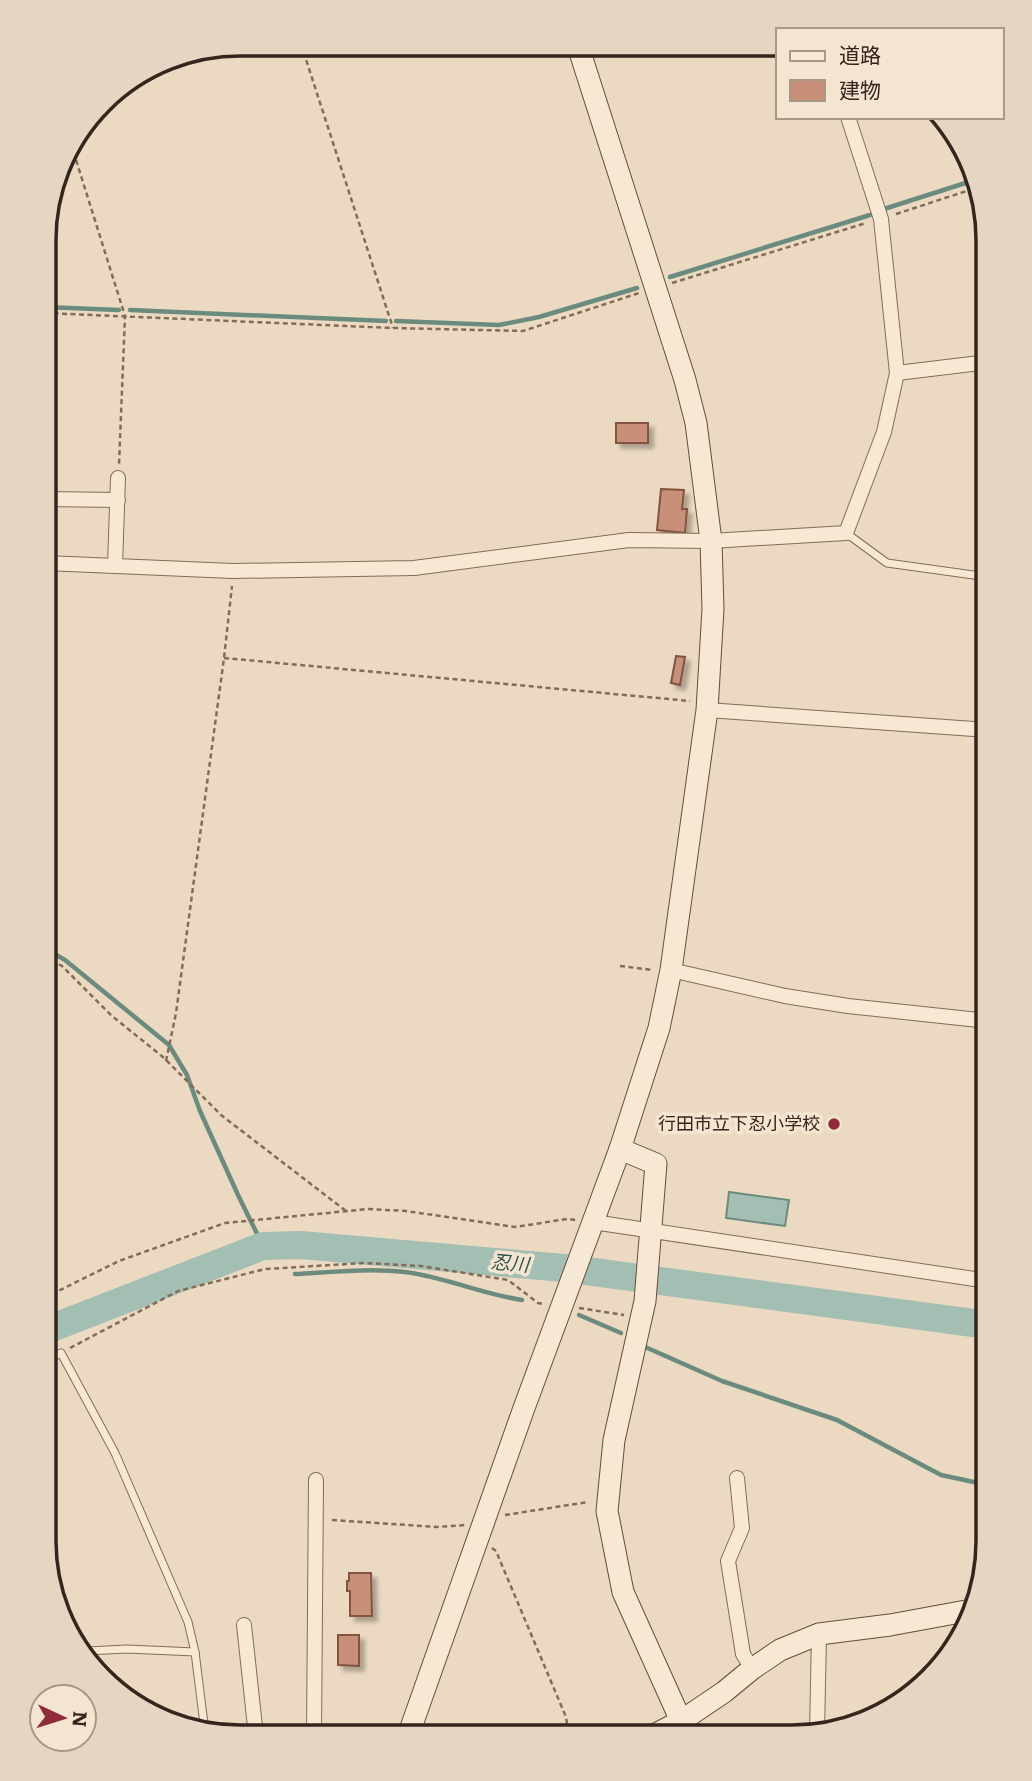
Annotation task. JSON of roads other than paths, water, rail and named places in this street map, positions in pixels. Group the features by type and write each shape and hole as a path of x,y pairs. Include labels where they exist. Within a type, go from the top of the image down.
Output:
{"street":[{"path":"412,1725 620,1149 659,1028 664,970 707,706 713,609 711,541 696,423 685,380 581,56"},
{"path":"56,564 233,571 414,568 629,540 711,541 846,533 884,432 897,373 881,219 849,119"},
{"path":"897,373 976,363"},
{"path":"115,566 118,478"},
{"path":"56,499 118,500"},
{"path":"707,706 976,727"},
{"path":"664,970 785,996 848,1006 976,1020"},
{"path":"620,1149 656,1164 645,1301 614,1440 607,1511 623,1592 681,1721"},
{"path":"593,1222 650,1236 976,1279"},
{"path":"737,1478 742,1528 728,1562 743,1654 752,1669"},
{"path":"314,1725 316,1480"},
{"path":"673,1725 724,1692 780,1650 819,1634 962,1612"},
{"path":"244,1625 255,1725"},
{"path":"817,1723 819,1634"}],"lane":[{"path":"846,533 887,563 976,575"},
{"path":"56,1355 61,1353 115,1453 188,1622 195,1652 204,1721"},
{"path":"93,1651 127,1649 195,1652"}],"waterway":[{"path":"884,209 966,183"},
{"path":"670,277 870,215"},
{"path":"396,321 499,325 539,317 637,288"},
{"path":"56,307 119,310"},
{"path":"130,310 386,321"},
{"path":"56,955 169,1045 187,1075 200,1111 263,1246"},
{"name":"忍川","path":"56,1326 263,1246 301,1245 564,1268 976,1323"},
{"path":"295,1274 364,1270 405,1272 522,1300"},
{"path":"579,1315 621,1333"},
{"path":"643,1346 722,1381 837,1420 941,1475 976,1482"}],"place":[{"name":"行田市立下忍小学校","path":"834,1124"}]}
